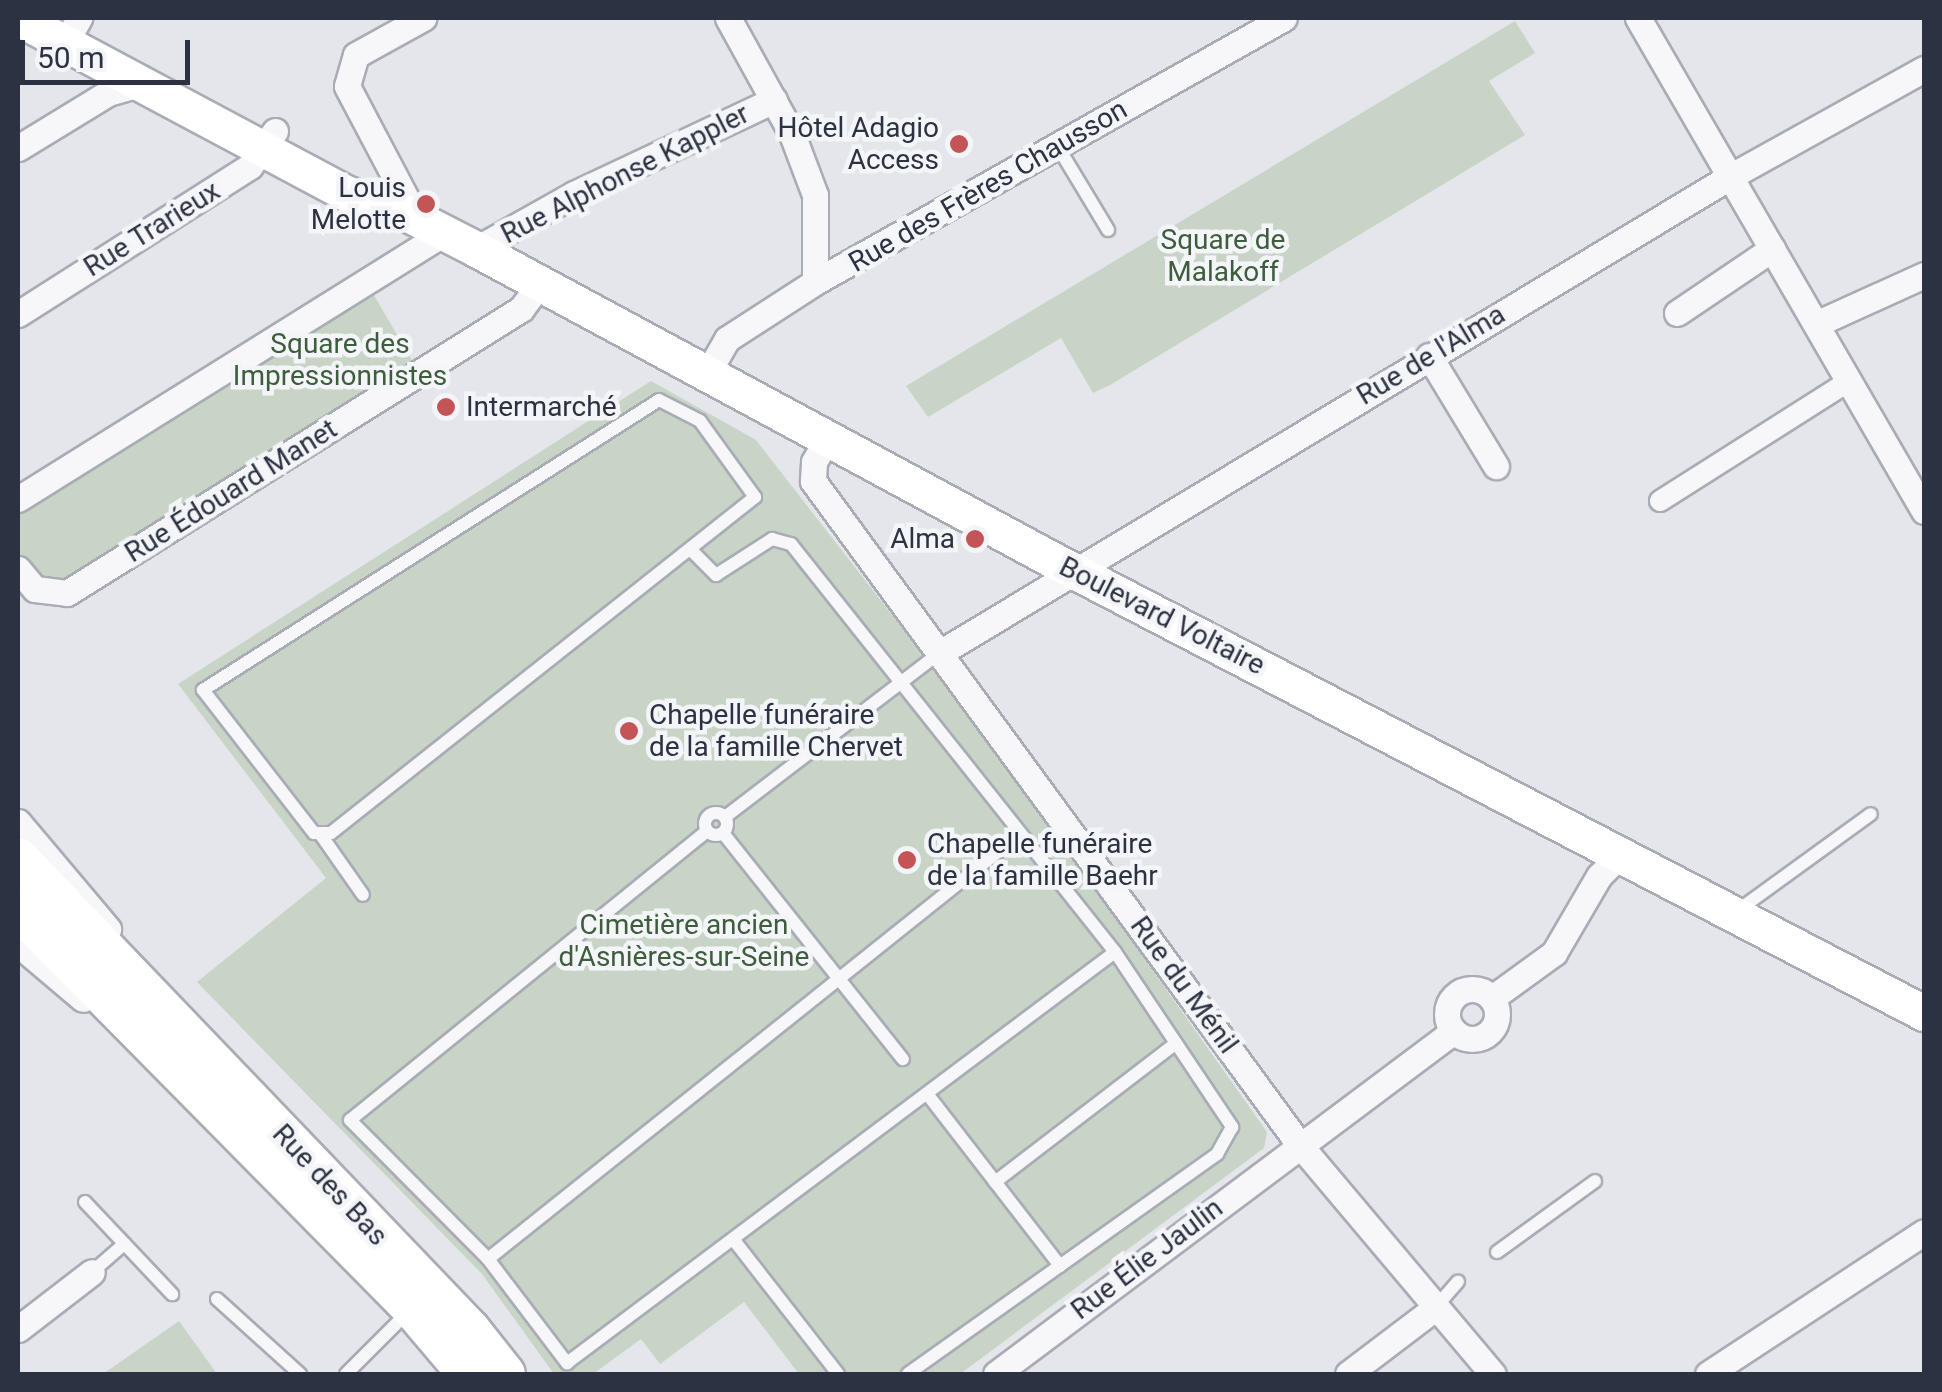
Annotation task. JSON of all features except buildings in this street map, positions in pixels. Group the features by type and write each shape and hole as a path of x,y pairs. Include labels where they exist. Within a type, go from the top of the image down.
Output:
{"main road":[{"name":"Boulevard Voltaire","path":"18,18 138,84 269,140"},
{"name":"Boulevard Voltaire","path":"67,21 269,140 348,194 422,221 476,249 830,435 1076,572 1623,852 1924,1012"},
{"name":"Rue des Bas","path":"18,858 166,1037 412,1308 488,1369"},
{"name":"Rue des Bas","path":"18,909 166,1037 488,1369"}],"street":[{"path":"18,498 422,221 348,86 356,55 423,18"},
{"path":"728,18 774,100 815,195 815,282"},
{"name":"Rue des Frères Chausson","path":"708,372 727,339 815,282 1284,18"},
{"path":"1638,18 1924,510"},
{"name":"Rue de l'Alma","path":"943,651 1731,176 1924,68"},
{"path":"18,148 108,93 138,84"},
{"name":"Rue Alphonse Kappler","path":"476,249 590,186 774,100"},
{"name":"Rue Trarieux","path":"18,314 220,187 269,140"},
{"path":"1677,313 1772,249"},
{"path":"1816,324 1924,275"},
{"name":"Rue Édouard Manet","path":"18,569 34,590 66,592 521,309 540,284"},
{"path":"1429,356 1496,466"},
{"path":"1660,500 1849,381"},
{"name":"Rue du Ménil","path":"830,435 814,462 813,481 943,651 1298,1144 1493,1374"},
{"name":"Rue des Bas","path":"18,822 86,899 166,1037"},
{"name":"Rue Élie Jaulin","path":"996,1374 1298,1144 1454,1031 1448,1013 1454,997 1471,990 1492,998 1554,953 1599,876 1623,852"},
{"name":"Rue des Bas","path":"23,958 166,1037"},
{"path":"1708,1374 1924,1232"},
{"path":"18,1329 92,1272"},
{"path":"1348,1374 1435,1308"}],"lane":[{"path":"1058,146 1108,230"},
{"path":"321,835 332,833 755,498 700,422 660,400 203,690 321,835 363,895"},
{"path":"690,549 710,572 722,574 772,539 786,540 1115,952 1232,1127 1230,1139 908,1374"},
{"path":"723,833 725,818 898,679 943,651"},
{"path":"1736,912 1871,814"},
{"path":"725,818 708,816 707,830 350,1120 488,1259 567,1363 1115,952"},
{"path":"707,830 723,833 904,1059"},
{"path":"488,1259 1019,835"},
{"path":"995,1182 1176,1043"},
{"path":"928,1095 1060,1266"},
{"path":"1497,1252 1595,1180"},
{"path":"85,1202 172,1294"},
{"path":"734,1239 838,1374"},
{"path":"92,1272 124,1244"},
{"path":"1435,1308 1458,1282"},
{"path":"216,1299 300,1374"},
{"path":"346,1374 412,1308"}],"green space":[{"name":"Square de Malakoff","path":"1515,21 1535,53 1489,81 1525,135 1110,385 1093,393 1061,338 928,417 906,386"},
{"name":"Square des Impressionnistes","path":"365,280 420,374 67,593 18,569 18,499"},
{"name":"Cimetière ancien d'Asnières-sur-Seine","path":"651,381 756,440 997,750 1267,1132 1264,1148 960,1374 799,1374 744,1302 660,1364 641,1339 593,1374 554,1374 482,1274 197,982 326,878 178,684"},
{"path":"179,1321 217,1374 103,1374"}],"place":[{"name":"Hôtel Adagio Access","path":"959,144"},
{"name":"Louis Melotte","path":"426,204"},
{"name":"Intermarché","path":"446,407"},
{"name":"Alma","path":"975,539"},
{"name":"Chapelle funéraire de la famille Chervet","path":"629,731"},
{"name":"Chapelle funéraire de la famille Baehr","path":"907,860"}]}
